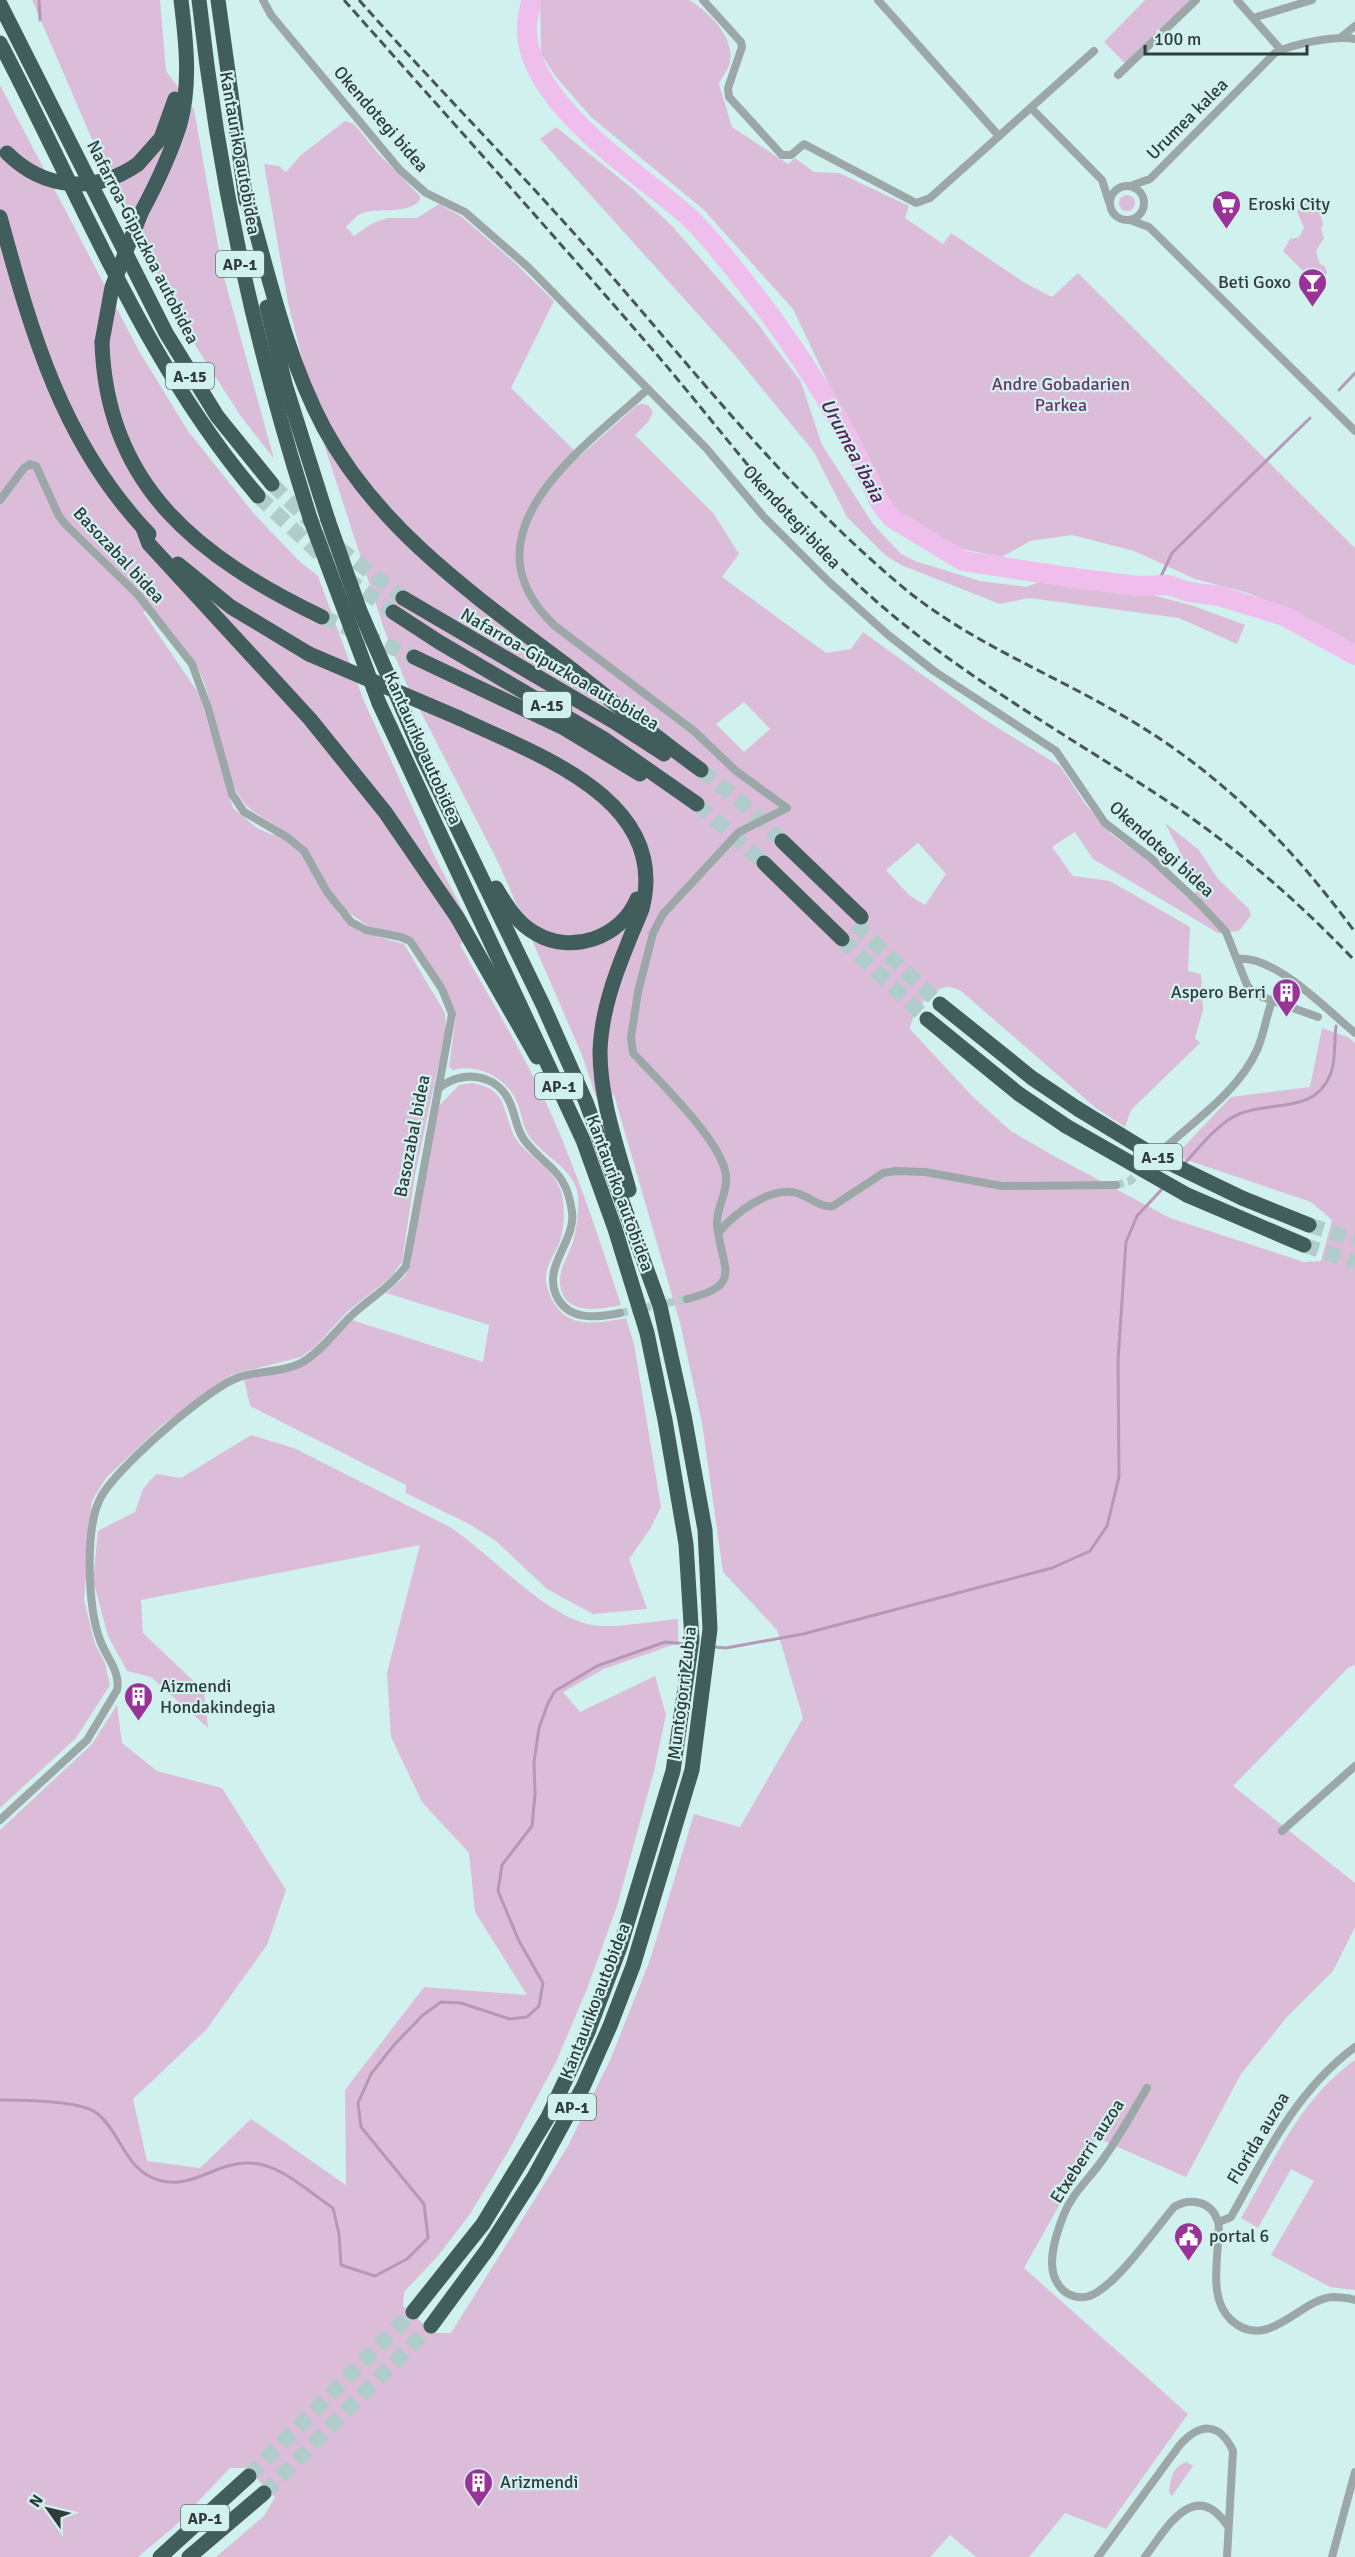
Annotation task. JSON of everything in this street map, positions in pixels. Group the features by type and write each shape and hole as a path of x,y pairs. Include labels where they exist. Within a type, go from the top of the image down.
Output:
{"highway":[{"path":"7,0 14,16 17,36"},
{"path":"4,148 36,175 72,185 108,180 138,164 161,138 174,107 180,64 179,0"},
{"path":"179,0 186,75 180,123 161,174 141,213 112,287 102,342 103,371 113,420 123,447 141,479 172,515 204,546 253,582 322,617"},
{"name":"Kantauriko autobidea","path":"199,0 220,160 247,296 281,427 311,521 379,703 525,1010 583,1140 647,1333 677,1491"},
{"name":"AP-1","path":"218,0 245,192"},
{"path":"0,4 17,36"},
{"name":"Nafarroa-Gipuzkoa autobidea","path":"17,36 166,333 217,416 272,484"},
{"name":"Nafarroa-Gipuzkoa autobidea","path":"0,43 108,261 169,375 227,460 258,496"},
{"path":"0,55 12,67"},
{"name":"Nafarroa-Gipuzkoa autobidea","path":"245,192 290,350 325,429 362,486 399,529 441,569 698,773 403,598"},
{"name":"Kantauriko autobidea","path":"245,192 254,250 285,384 328,520 360,611 403,710 452,818 543,1005 586,1102 660,1306 697,1487"},
{"path":"0,217 27,315 57,397 95,466 143,528 184,569 231,607 309,654 459,718 522,748 593,787 621,813 637,837 643,859 642,909 608,995 600,1052 606,1101 660,1306"},
{"path":"143,528 149,544 310,719 385,812 457,917 583,1140"},
{"name":"Nafarroa-Gipuzkoa autobidea","path":"393,612 439,642 604,739 697,804 668,791 564,728 414,657"},
{"path":"452,818 512,914 534,933 556,942 580,943 598,938 614,929 635,905 644,882"},
{"path":"779,844 858,920"},
{"path":"764,863 842,939"},
{"name":"A-15","path":"943,1000 983,1040 1078,1109 1155,1156 1242,1198 1310,1225"},
{"name":"A-15","path":"927,1019 1011,1088 1066,1126 1187,1195 1304,1245"},
{"name":"Muntogorri Zubia","path":"666,1864 693,1770 710,1629 705,1530 697,1487"},
{"name":"Muntogorri Zubia","path":"649,1858 674,1771 692,1640 686,1544 677,1491"},
{"name":"Kantauriko autobidea","path":"413,2312 483,2224 548,2117 588,2032 649,1858"},
{"name":"Kantauriko autobidea","path":"431,2326 487,2250 517,2204 583,2087 633,1966 666,1864"},
{"name":"AP-1","path":"160,2557 249,2476"},
{"name":"AP-1","path":"189,2557 264,2493"}],"street":[{"name":"Okendotegi bidea","path":"264,0 271,15 400,170 421,190 451,203 481,224 528,267 706,448 764,517 828,581 887,634 973,698 1056,751 1105,823 1151,858 1226,932 1250,990 1272,1001 1304,1010 1318,1017"},
{"path":"703,0 741,42 742,47 728,88 729,97 782,155 791,155 804,144 916,203 930,198 1094,51"},
{"path":"878,0 999,136"},
{"path":"1118,75 1196,0"},
{"path":"1237,0 1281,50 1340,38 1355,39"},
{"path":"1253,18 1312,0"},
{"path":"1340,38 1355,26"},
{"name":"Urumea kalea","path":"1126,186 1150,179 1281,50"},
{"path":"1031,108 1102,180 1115,216 1149,227 1355,431"},
{"name":"Urumea kalea","path":"1144,203 1150,179"},
{"path":"1102,180 1138,190 1144,203 1149,227"},
{"path":"1109,202 1113,192 1126,186"},
{"path":"1130,220 1139,216 1144,203"},
{"path":"648,389 576,452 551,480 527,518 519,555 526,584 549,620 694,731 736,771 787,808 739,832 663,914 653,933 633,1022 631,1037 633,1053 702,1130 725,1168 726,1188 717,1209 726,1272 724,1282 715,1290 687,1299"},
{"name":"Basozabal bidea","path":"0,500 24,468 30,464 36,466 59,516 66,525 138,595 192,664 208,708 232,794 244,812 287,837 304,851 327,892 351,922 366,930 410,941 441,989 452,1014 414,1212 406,1266 395,1281 350,1317 315,1354 302,1363 284,1369 237,1378 193,1407 132,1461 102,1495 95,1517 89,1590 99,1640 119,1681 117,1690 87,1740 0,1820"},
{"path":"1237,959 1257,959 1274,968 1355,1033"},
{"path":"1166,1147 1224,1096 1242,1075 1263,1035 1272,1001"},
{"path":"438,1090 460,1076 477,1076 500,1088 510,1101 518,1130 526,1142 565,1182 569,1196 571,1226 553,1272 556,1295 571,1313 584,1317 620,1313"},
{"path":"719,1232 738,1213 779,1193 796,1193 826,1207 833,1206 884,1173 925,1172 1002,1186 1116,1185"},
{"path":"1282,1831 1355,1766"},
{"name":"Florida auzoa","path":"1219,2222 1231,2217 1288,2116 1306,2091 1329,2067 1355,2047"},
{"name":"Etxeberri auzoa","path":"1147,2088 1101,2162 1076,2192 1064,2215 1052,2259 1051,2273 1059,2286 1071,2296 1082,2298 1093,2295 1126,2265 1174,2207 1185,2200 1200,2202 1219,2222"},
{"path":"1219,2222 1216,2287 1224,2311 1233,2321 1256,2329 1275,2327 1311,2305 1331,2297 1355,2300"},
{"path":"1098,2557 1179,2446 1189,2435 1208,2428 1218,2430 1228,2440 1233,2451 1227,2557"},
{"path":"1332,2557 1355,2472"},
{"path":"1145,2557 1175,2515 1189,2507 1209,2508 1220,2514 1228,2525"}],"green space":[{"path":"32,0 160,0 166,71 194,109 223,274 274,459 240,415 197,348 116,195"},
{"name":"Andre Gobadarien Parkea","path":"540,0 689,0 712,18 728,43 730,62 719,84 732,127 788,164 795,158 814,172 839,173 909,206 905,218 943,244 951,233 1025,283 1052,297 1078,273 1355,548 1355,646 1311,620 1248,593 1195,579 1134,551 1072,535 1030,541 1002,557 962,549 896,516 879,490 793,309 703,209 591,117 556,77 541,54"},
{"path":"1145,0 1197,0 1130,68 1104,42"},
{"path":"0,85 139,351 188,431 255,515 299,561 318,576 364,701 436,859 473,930 460,945 512,1037 548,1108 584,1196 621,1305 587,1309 571,1304 565,1298 561,1290 560,1277 573,1242 578,1213 578,1196 571,1178 529,1136 517,1102 499,1079 482,1071 463,1068 453,1070 449,1067 456,1016 450,1000 403,934 368,926 341,907 338,914 360,932 404,944 445,1013 446,1028 415,1175 402,1262 391,1277 348,1311 315,1347 301,1357 231,1375 161,1426 106,1478 92,1501 84,1600 95,1644 105,1663 110,1685 76,1738 0,1808","holes":["151,607 181,643 200,673 227,769 239,796 254,812 285,832 273,835 257,828 233,808 199,694 143,612"]},
{"path":"345,121 354,124 377,152 420,196 420,200 408,208 360,214 346,227 354,236 371,224 387,218 417,218 439,204 462,217 514,262 554,301 511,388 580,456 637,405 648,406 653,412 648,422 635,435 714,514 739,554 722,577 826,653 851,649 863,632 982,718 1060,766 1086,805 1112,835 1150,861 1188,899 1199,889 1165,823 1198,849 1218,879 1249,909 1251,915 1239,931 1218,933 1093,859 1075,832 1052,847 1073,876 1110,881 1190,927 1188,971 1201,974 1203,1010 1195,1038 1200,1043 1131,1110 1125,1127 1097,1109 961,991 949,987 934,992 914,1016 910,1029 973,1097 1011,1131 1170,1218 1304,1262 1321,1261 1332,1220 1311,1202 1175,1156 1231,1097 1310,1087 1322,1028 1348,1037 1355,1043 1355,1665 1348,1668 1233,1786 1355,1883 1355,1927 1333,1971 1286,2018 1241,2074 1186,2177 1097,2138 1024,2268 1188,2414 1106,2529 1065,2513 1029,2557 976,2557 950,2535 930,2557 216,2557 264,2516 275,2497 246,2468 230,2468 175,2526 138,2557 0,2557 0,1830 92,1744 117,1705 122,1743 157,1771 222,1788 286,1890 267,1945 206,2030 133,2099 147,2161 200,2168 251,2119 346,2185 345,2090 424,1987 527,1995 475,1912 469,1853 422,1802 391,1737 387,1673 420,1545 141,1600 143,1633 204,1691 208,1728 151,1677 127,1671 108,1636 93,1580 98,1531 135,1512 143,1489 156,1474 181,1478 251,1435 294,1448 450,1527 522,1586 561,1613 580,1622 609,1626 678,1619 678,1643 604,1669 563,1692 580,1712 655,1676 666,1715 654,1771 617,1906 587,1989 556,2062 509,2150 470,2214 438,2256 404,2292 403,2306 434,2333 451,2333 568,2146 611,2058 650,1960 694,1814 740,1827 803,1718 777,1630 723,1572 702,1423 680,1323 614,1095 596,1097 582,1055 499,864 406,683 384,629 323,441 288,303 264,164 279,166 286,172 301,155","holes":["744,702 770,729 744,752 716,724","918,843 946,874 925,905 909,895 886,870"]},
{"path":"556,127 633,189 672,226 758,324 801,382 822,445 873,524 901,554 915,561 980,581 1027,587 1048,578 1137,591 1194,606 1245,625 1237,644 1179,618 1029,598 1000,604 901,565 885,555 847,517 814,452 733,353 540,139"},
{"path":"1124,195 1130,195 1135,203 1133,209 1124,211 1119,206 1119,200"},
{"path":"1310,201 1318,205 1323,224 1321,229 1324,238 1316,251 1320,264 1325,266 1327,273 1323,280 1314,282 1283,251 1290,239 1299,237 1304,228 1297,212 1301,204"},
{"path":"472,1083 491,1089 497,1094 516,1139 550,1173 561,1191 564,1209 563,1229 546,1275 553,1301 567,1317 576,1320 606,1322 626,1318 634,1344 661,1507 650,1529 629,1559 647,1609 593,1614 547,1589 496,1541 469,1524 406,1493 406,1485 250,1406 244,1379 285,1372 352,1320 483,1362 489,1325 386,1293 404,1277 411,1265 418,1204 438,1107 459,1085"},
{"path":"1355,2060 1355,2290 1330,2287 1271,2255 1314,2181 1291,2169 1258,2228 1241,2218 1277,2153 1304,2112 1336,2075"},
{"path":"1187,2462 1193,2466 1172,2496 1169,2493 1173,2474 1178,2467"}],"waterway":[{"path":"39,0 40,20"},
{"name":"Urumea ibaia","path":"531,0 527,20 531,54 543,80 562,106 586,131 691,219 761,302 818,385 851,443 880,503 892,518 963,561 1138,586 1169,585 1189,592 1219,596 1284,616 1355,655"},
{"path":"1339,390 1355,373"},
{"path":"1157,585 1172,553 1310,418"},
{"path":"1184,1164 1209,1136 1231,1118 1252,1110 1304,1101 1315,1095 1324,1086 1333,1068 1336,1026"},
{"path":"714,1647 726,1648 803,1634 1052,1568 1090,1551 1107,1526 1119,1477 1118,1360 1126,1242 1137,1216 1164,1187"},
{"path":"0,2100 66,2103 90,2109 106,2122 138,2168 158,2180 181,2182 234,2164 257,2164 269,2167 292,2178 333,2208 339,2234 341,2265 375,2276 407,2259 428,2238 424,2204 361,2127 358,2103 371,2074 394,2045 423,2015 441,2002 461,2003 510,2019 527,2017 539,2006 543,1983 519,1941 498,1891 502,1865 532,1826 535,1794 534,1762 539,1728 548,1703 555,1691 597,1666 665,1642 686,1644"}],"tunnel":[{"path":"272,484 330,541 403,598"},
{"path":"258,496 328,562"},
{"path":"346,578 393,612"},
{"path":"322,617 414,657"},
{"path":"701,770 739,800 782,841"},
{"path":"697,804 764,863"},
{"path":"855,924 940,1004"},
{"path":"842,939 927,1019"},
{"path":"1116,1185 1130,1181 1157,1155"},
{"path":"1309,1225 1355,1240"},
{"path":"1304,1245 1355,1262"},
{"path":"620,1313 687,1299"},
{"path":"249,2476 413,2312"},
{"path":"264,2493 431,2326"}],"railway":[{"path":"344,0 652,349 788,512 846,573 877,602 948,658 1173,805 1222,840 1313,918 1355,961"},
{"path":"359,0 588,249 776,465 856,546 899,584 952,622 1125,717 1192,762 1223,786 1279,840 1355,932"}],"place":[{"name":"Eroski City","path":"1227,230"},
{"name":"Beti Goxo","path":"1312,308"},
{"name":"Aspero Berri","path":"1287,1018"},
{"name":"Aizmendi Hondakindegia","path":"139,1722"},
{"name":"portal 6","path":"1188,2262"},
{"name":"Arizmendi","path":"479,2508"}]}
